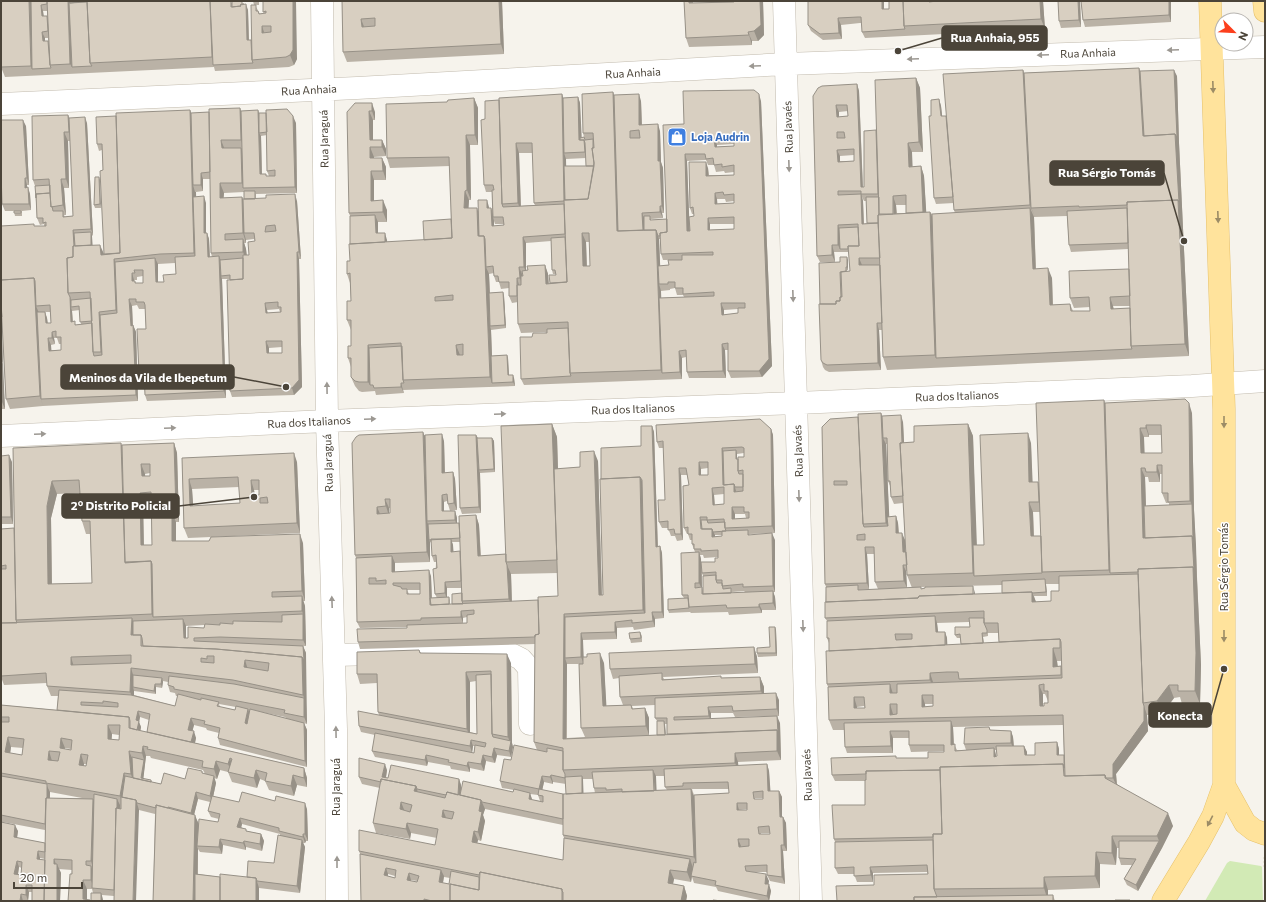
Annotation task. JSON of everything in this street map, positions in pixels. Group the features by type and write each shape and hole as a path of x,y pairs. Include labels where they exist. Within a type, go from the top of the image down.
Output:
{"main road":[{"name":"Rua Sérgio Tomás","path":"1163,901 1200,842 1213,816 1224,785 1224,383 1210,1"},
{"path":"1264,1 1265,11"},
{"path":"1224,785 1245,823 1254,830 1265,834"}],"street":[{"name":"Rua Jaraguá","path":"322,1 327,421 334,655 337,901"},
{"name":"Rua Javaés","path":"784,1 811,901"},
{"name":"Rua Anhaia","path":"1,104 323,89 786,64 1265,46"},
{"name":"Rua dos Italianos","path":"1,436 327,421 1192,386 1265,380"},
{"path":"334,655 421,653 511,654 521,659 529,668 530,724"}],"path":[{"path":"1265,858 1265,869"}],"green space":[{"path":"1230,861 1262,867 1263,901 1205,901 1227,863"}],"building":[{"path":"1,1 29,1 31,66 1,67"},
{"path":"31,1 47,1 47,4 41,5 42,16 47,16 48,31 42,32 43,41 48,41 51,68 32,69"},
{"path":"47,1 68,1 70,64 50,65"},
{"path":"70,1 79,1 79,2 70,3"},
{"path":"87,1 210,1 212,57 90,63"},
{"path":"210,1 231,1 231,7 246,4 247,40 251,40 253,63 213,65"},
{"path":"232,1 242,1 242,4 240,5 241,6 232,7"},
{"path":"263,1 293,1 293,50 290,55 286,57 252,60 251,5 256,5 256,11 258,11 259,14 266,13 266,11 263,12","holes":["262,26 271,26 271,32 262,33"]},
{"path":"342,1 499,1 501,44 343,52","holes":["375,18 375,26 362,27 361,19"]},
{"path":"684,1 689,1 689,3 760,1 761,25 754,31 748,32 749,35 686,38"},
{"path":"808,1 882,1 882,9 889,9 889,1 903,1 905,29 862,32 861,17 838,18 839,33 820,34 808,25"},
{"path":"903,1 1040,1 1041,19 904,26"},
{"path":"1058,1 1078,1 1079,20 1059,21"},
{"path":"1081,1 1169,1 1169,15 1083,20"},
{"path":"87,2 90,63 92,66 72,67 69,3"},
{"path":"1139,68 1143,136 1175,134 1179,202 1178,200 1127,202 1127,205 1031,208 1024,73"},
{"path":"1023,70 1030,205 954,210 943,74"},
{"path":"1174,70 1177,137 1175,134 1144,136 1140,71"},
{"path":"916,78 919,142 908,143 909,167 921,166 923,212 906,213 906,195 893,196 893,214 879,214 875,80"},
{"path":"857,84 861,187 864,187 864,131 876,130 878,194 861,194 862,224 878,223 880,258 859,258 859,265 880,265 882,323 877,323 878,363 827,365 821,360 819,304 836,304 836,301 840,301 840,297 842,297 841,272 850,271 848,246 859,246 858,224 838,225 838,245 832,245 832,255 817,256 813,96 818,88 822,86","holes":["836,105 847,105 848,116 837,117","837,132 844,132 845,138 837,138","854,149 854,161 838,162 837,150","838,191 861,191 861,194 838,195"]},
{"path":"754,90 759,94 769,359 759,371 728,371 728,343 722,344 723,371 687,372 686,350 679,351 680,372 662,373 659,298 714,296 714,292 683,294 683,288 675,288 675,282 659,284 658,266 669,265 668,260 682,260 682,255 713,255 713,252 661,254 660,233 667,232 663,125 684,124 683,91","holes":["734,137 734,146 715,147 714,138","685,154 705,154 706,159 713,158 714,165 722,164 722,167 734,165 734,175 706,176 706,162 689,162 690,208 693,207 694,216 689,217 690,231 687,231","723,192 724,195 734,194 734,203 715,204 715,193","734,217 734,229 708,230 708,218","721,303 745,303 745,308 738,308 738,313 722,315"]},
{"path":"613,92 617,231 656,230 661,370 570,373 568,322 518,324 517,285 521,285 521,276 523,276 522,271 528,270 527,266 545,265 546,284 567,282 564,200 588,199 594,163 592,148 594,148 593,133 583,133 582,94","holes":["582,233 589,233 590,266 583,266"]},
{"path":"562,94 564,201 534,203 532,143 516,143 518,203 502,204 499,98"},
{"path":"639,94 639,125 658,124 658,161 660,161 662,206 660,206 660,212 642,213 643,230 618,231 614,95","holes":["639,130 640,138 630,138 630,131"]},
{"path":"578,97 579,140 584,140 585,152 564,153 563,98"},
{"path":"474,98 475,135 466,135 467,190 465,191 464,208 477,208 478,236 484,236 490,377 403,380 401,343 368,345 368,382 355,381 351,377 351,358 348,358 348,346 351,346 351,320 347,320 347,301 351,301 350,273 347,274 347,261 350,261 349,244 452,238 449,157 387,158 386,104 447,102 448,100","holes":["453,295 453,300 435,301 435,297","463,344 463,355 457,355 456,345"]},
{"path":"939,99 941,116 946,116 953,197 934,198 929,116 931,116 931,100"},
{"path":"499,100 503,207 564,204 565,234 523,237 524,267 519,267 520,278 517,278 517,296 509,296 509,282 499,282 498,276 494,276 493,266 486,267 485,239 484,236 479,236 478,200 487,200 487,208 491,208 492,226 504,225 503,217 493,217 493,185 484,185 481,120 485,119 485,101"},
{"path":"355,103 372,103 372,111 369,111 370,140 382,140 382,147 370,147 370,158 382,158 383,171 371,171 371,201 383,200 383,212 349,213 347,112"},
{"path":"240,108 241,140 221,140 222,148 241,148 242,183 220,183 220,198 242,197 243,233 225,234 225,240 243,239 243,252 211,253 209,109"},
{"path":"287,109 293,116 295,187 243,188 241,111 258,110 260,174 275,176 275,170 267,171 266,110"},
{"path":"190,110 194,253 160,254 114,259 116,310 99,312 101,352 93,352 90,292 68,293 67,258 73,257 73,246 100,245 101,255 120,253 116,113"},
{"path":"209,112 210,172 201,173 201,185 193,185 191,113"},
{"path":"259,113 266,113 267,132 259,133"},
{"path":"68,115 69,132 64,132 66,179 61,179 63,205 51,207 49,179 33,180 32,116"},
{"path":"116,116 120,253 104,254 100,171 103,170 102,144 97,144 96,117"},
{"path":"85,117 91,229 73,230 73,257 67,258 71,322 75,321 75,325 92,323 94,356 102,355 100,315 117,313 115,262 155,258 156,282 164,282 163,275 176,274 175,257 195,256 193,197 204,196 204,233 207,233 208,257 219,256 224,391 145,395 144,372 139,372 137,329 146,329 145,305 144,302 136,302 136,299 129,299 131,326 133,325 136,395 41,399 37,312 45,312 46,323 51,323 50,305 36,306 34,278 1,280 1,226 34,224 34,226 46,226 46,222 43,223 43,218 37,218 36,194 50,193 51,207 52,206 53,211 63,211 63,217 73,216 69,118","holes":["134,270 143,270 143,283 135,283 135,281 132,281 132,273 135,273","56,331 56,337 61,337 61,350 49,351 48,338 52,338 52,332"]},
{"path":"1,120 23,120 27,178 25,178 25,188 28,187 29,204 2,204"},
{"path":"584,137 585,140 593,139 592,148 594,166 586,166 585,143 584,140 580,140 580,138"},
{"path":"564,166 594,166 588,199 565,200"},
{"path":"95,177 99,177 100,204 94,205"},
{"path":"50,185 50,193 36,194 36,198 35,186"},
{"path":"244,191 255,191 255,199 244,199"},
{"path":"295,194 299,252 297,252 299,380 292,388 230,391 227,280 243,279 243,255 249,255 248,242 255,241 254,233 244,233 243,199 266,198 266,195","holes":["275,225 276,231 265,232 266,226","278,302 278,307 281,307 281,312 266,313 265,303","266,341 282,341 282,353 267,353"]},
{"path":"866,197 879,197 878,223 867,223"},
{"path":"1178,200 1185,344 1131,346 1127,202"},
{"path":"1030,208 1033,269 1048,268 1050,305 1070,304 1071,311 1090,311 1089,297 1070,298 1069,271 1129,269 1130,296 1110,297 1111,309 1130,308 1132,349 936,358 932,214"},
{"path":"1127,208 1128,243 1069,245 1067,211"},
{"path":"14,211 21,211 21,213 14,213"},
{"path":"930,212 935,355 883,357 878,215"},
{"path":"375,215 376,233 385,233 385,242 350,244 350,216"},
{"path":"644,216 650,216 650,220 667,219 667,232 660,233 660,236 658,236 656,230 644,230"},
{"path":"451,219 452,238 424,240 423,221"},
{"path":"858,227 859,246 848,246 848,249 840,249 839,228"},
{"path":"91,232 91,245 75,246 74,233"},
{"path":"565,237 567,282 550,283 549,275 556,275 555,270 552,270 551,238"},
{"path":"840,257 847,257 847,267 846,271 840,272 840,301 836,301 836,304 820,304 819,263 840,262"},
{"path":"243,258 243,279 230,280 230,275 221,276 220,260"},
{"path":"34,278 40,396 6,399 1,280"},
{"path":"503,292 505,325 490,326 489,293"},
{"path":"91,298 92,321 80,322 79,306 71,307 71,300"},
{"path":"568,328 571,376 521,379 520,337 532,337 533,333 547,333 547,329"},
{"path":"402,346 404,383 401,383 401,387 374,388 373,385 370,385 369,348"},
{"path":"507,355 508,375 513,375 513,382 492,383 491,356"},
{"path":"1,377 2,402 1,402"},
{"path":"1185,399 1189,403 1190,501 1168,502 1168,493 1162,493 1162,465 1157,465 1157,472 1146,472 1145,468 1141,468 1143,538 1192,536 1194,570 1193,567 1138,569 1138,572 1110,573 1105,403","holes":["1146,425 1161,425 1162,453 1141,453 1140,428 1146,428"]},
{"path":"1104,400 1109,570 1042,572 1036,403"},
{"path":"881,413 886,523 863,524 858,414"},
{"path":"901,415 902,443 900,443 903,496 891,497 890,481 888,481 887,438 883,438 882,416"},
{"path":"858,417 863,524 864,527 888,526 887,517 896,516 896,533 902,533 903,552 906,552 907,565 903,565 904,581 875,582 874,547 865,547 867,583 825,584 822,427 830,419","holes":["834,481 847,481 847,485 834,485","865,534 865,540 857,540 857,535"]},
{"path":"760,419 771,429 772,526 725,528 724,519 707,520 707,517 700,517 701,529 712,529 712,537 722,536 722,531 748,530 748,535 772,533 773,586 743,587 743,584 722,586 722,580 716,580 716,572 702,573 701,562 715,562 715,558 718,558 718,550 701,551 701,549 694,549 694,544 692,544 692,534 688,534 688,527 684,528 683,486 689,485 686,468 679,468 681,534 675,534 674,529 668,530 668,521 659,522 658,500 665,500 663,441 657,442 656,425","holes":["722,448 744,448 744,457 738,457 738,471 743,470 743,491 734,492 734,484 723,485","699,462 708,462 708,475 699,475","724,487 724,504 713,505 712,488","732,507 744,507 744,512 749,512 749,518 732,519"]},
{"path":"552,424 557,560 506,562 501,426"},
{"path":"968,424 973,573 907,575 900,443 914,442 914,426"},
{"path":"641,426 652,426 656,547 660,546 662,612 652,612 653,621 632,623 632,620 615,622 615,632 581,633 581,657 565,658 565,617 645,613 642,480 640,477 601,479 601,448 641,446"},
{"path":"423,432 427,552 355,555 352,443 359,435","holes":["385,499 390,499 390,513 377,514 377,507 386,506"]},
{"path":"1028,433 1029,482 1038,482 1039,502 1029,502 1031,536 1041,536 1042,573 974,576 973,545 984,545 980,435"},
{"path":"442,434 442,473 453,472 454,503 448,504 447,494 442,495 442,511 455,511 455,520 427,521 425,435"},
{"path":"458,435 476,435 479,507 460,508"},
{"path":"477,438 492,438 494,469 479,470"},
{"path":"121,443 125,563 151,561 152,614 16,620 13,448","holes":["79,480 82,521 90,521 92,583 48,584 47,506 52,481"]},
{"path":"174,443 176,512 172,513 172,541 209,541 211,537 300,534 302,591 272,592 272,597 302,596 302,611 153,617 151,561 125,562 122,445","holes":["141,464 150,464 150,476 142,476","151,492 152,545 141,545 140,493"]},
{"path":"736,450 738,471 739,474 743,474 743,487 735,487 734,484 724,485 723,451"},
{"path":"594,451 599,595 603,595 600,479 640,477 643,610 564,614 563,739 777,730 777,751 735,753 735,763 563,770 563,748 534,742 535,635 539,634 538,597 558,596 554,469 580,467 580,452"},
{"path":"294,453 297,523 184,528 182,458","holes":["238,477 240,503 190,506 189,479","251,480 259,480 259,495 252,496","267,497 268,503 260,503 260,498"]},
{"path":"9,455 11,517 1,517 1,456"},
{"path":"1192,504 1193,539 1192,536 1145,538 1144,506"},
{"path":"476,515 478,556 506,554 509,599 462,601 459,516"},
{"path":"701,520 707,520 708,523 725,522 726,531 713,532 712,529 702,529"},
{"path":"459,523 460,538 429,540 428,524"},
{"path":"14,528 17,623 1,623 1,569 6,569 6,565 1,566 1,529"},
{"path":"431,539 451,539 451,552 460,551 461,581 445,582 445,593 435,594 433,569 437,568 436,555 432,556"},
{"path":"699,552 699,583 695,583 695,588 702,587 702,594 773,591 773,603 759,604 759,607 727,608 726,605 689,607 688,595 682,595 681,553"},
{"path":"392,556 392,572 429,570 430,605 538,600 539,634 535,635 535,637 358,642 357,629 407,628 407,625 467,623 467,615 474,614 474,610 461,611 461,617 357,622 356,558","holes":["369,578 376,578 376,581 386,580 386,584 369,584","393,583 420,583 420,594 407,594 407,589 402,589 401,587 393,585"]},
{"path":"1193,567 1196,653 1195,691 1178,691 1178,685 1169,685 1157,701 1143,703 1138,569"},
{"path":"1138,574 1144,721 1113,764 1113,778 1106,778 1105,775 1065,776 1063,715 829,720 828,687 890,684 890,693 897,693 897,684 1062,678 1061,642 1060,639 999,642 998,623 984,623 984,611 825,618 825,602 918,598 919,596 1032,592 1032,602 1051,601 1051,591 1059,591 1059,576","holes":["1044,684 1044,691 1048,691 1048,703 1044,703 1044,706 1040,706 1039,685","922,695 933,695 933,706 922,707","854,697 864,697 865,708 854,708","890,704 897,704 897,714 890,715"]},
{"path":"716,575 717,583 722,583 723,589 731,588 731,593 703,594 703,576"},
{"path":"1045,579 1046,592 1002,593 1002,581"},
{"path":"858,585 858,590 973,586 973,594 826,602 826,587"},
{"path":"462,593 463,604 452,604 452,594"},
{"path":"449,597 449,604 431,605 430,598"},
{"path":"688,598 689,608 668,610 668,599"},
{"path":"303,614 303,640 220,637 194,638 194,641 303,646 304,660 302,657 216,649 143,646 141,635 133,635 133,621 183,619 184,638 188,638 188,627 204,628 205,624 233,624 233,621 282,622 282,615"},
{"path":"935,616 936,632 945,632 945,645 829,651 827,621","holes":["895,634 912,634 912,639 896,640"]},
{"path":"132,618 131,635 141,635 141,646 216,649 302,657 303,695 233,680 131,668 130,692 47,686 46,673 1,676 1,623","holes":["131,655 131,663 71,665 71,657","207,656 214,656 214,663 201,662 201,658 207,659","245,660 269,663 268,671 244,667"]},
{"path":"969,618 984,618 987,633 982,633 983,643 961,644 960,634 955,635 955,627 970,627"},
{"path":"769,627 775,627 776,653 757,653 757,648 770,647"},
{"path":"640,632 641,638 630,639 629,633"},
{"path":"1060,639 1060,648 1053,648 1053,667 1061,666 1061,675 959,679 958,672 947,672 930,673 930,680 827,684 826,651"},
{"path":"754,647 755,664 610,669 609,653"},
{"path":"419,650 420,653 507,654 508,737 492,734 491,671 466,672 467,729 378,712 377,674 357,674 357,652"},
{"path":"600,653 603,706 631,705 632,709 645,708 646,726 581,728 579,664 583,664 583,657 587,657 587,654"},
{"path":"662,673 662,680 721,676 721,678 760,677 761,691 620,697 619,676"},
{"path":"491,674 492,734 493,737 511,741 509,751 494,748 492,757 483,755 481,764 468,762 467,766 426,755 425,760 372,751 375,733 474,753 475,745 485,747 486,743 471,740 470,746 359,726 358,711 477,734 476,675"},
{"path":"133,675 162,678 161,684 155,684 154,691 133,687"},
{"path":"169,676 234,684 304,698 304,717 284,713 285,710 174,689 174,687 168,685"},
{"path":"59,690 131,695 175,706 178,694 201,700 201,698 219,702 217,706 235,710 236,706 248,709 245,723 247,724 250,709 304,723 305,761 218,738 220,728 204,724 205,721 191,718 188,730 194,731 191,742 147,732 150,714 138,711 136,720 139,721 137,730 130,728 129,717 57,710","holes":["103,701 118,703 118,707 81,705 81,702 103,703"]},
{"path":"776,693 777,709 733,711 732,706 708,707 709,716 674,717 674,720 777,716 778,733 777,730 667,734 667,718 655,718 655,698"},
{"path":"1,705 129,717 129,728 304,768 304,778 293,775 291,786 265,781 267,773 256,770 254,778 228,772 232,759 230,758 228,764 216,761 214,769 202,767 203,761 147,749 148,747 143,746 142,753 129,751 131,774 124,773 120,796 46,783 46,781 1,773 1,722 9,722 9,717 1,717","holes":["108,725 120,725 119,740 108,739","8,737 24,739 22,755 5,752","61,738 72,740 71,750 60,748","49,751 60,752 58,761 48,760","81,754 88,755 86,766 79,765"]},
{"path":"657,721 664,721 665,735 657,735"},
{"path":"951,721 951,745 955,744 955,751 994,748 994,757 997,756 996,746 1024,746 1025,755 1035,755 1035,743 1057,742 1057,755 1064,755 1064,768 1063,764 940,767 940,770 866,771 866,774 832,775 831,758 896,756 896,758 928,758 928,752 944,752 944,745 909,745 909,731 890,731 891,746 845,747 844,723"},
{"path":"989,727 990,730 1011,731 1011,743 964,744 965,728"},
{"path":"514,745 547,752 547,748 563,751 563,770 565,778 551,775 550,777 542,776 539,789 500,781 504,759 511,760"},
{"path":"132,757 144,760 141,778 151,780 151,782 133,778"},
{"path":"359,758 385,764 382,777 388,778 391,765 459,779 458,795 447,792 446,795 417,789 416,786 381,779 381,782 359,777"},
{"path":"767,764 768,791 779,791 780,817 783,817 784,845 781,845 782,877 767,875 767,865 745,866 746,871 766,874 765,884 769,884 767,896 715,885 716,881 691,876 694,862 696,863 694,795 729,793 728,782 683,783 683,786 665,787 664,769","holes":["763,791 763,799 754,799 753,792","737,803 747,803 747,810 737,810","769,826 770,834 759,834 758,827","738,839 749,839 749,846 739,847"]},
{"path":"1063,764 1064,776 1105,775 1105,778 1168,813 1157,836 1112,836 1112,853 1096,852 1095,876 1044,877 1044,888 934,889 933,834 942,834 940,767"},
{"path":"188,768 202,771 202,773 214,776 210,796 196,792 191,813 156,805 156,808 137,803 136,800 122,797 125,776 161,784 164,773 185,779"},
{"path":"653,770 654,791 622,792 622,789 606,790 606,788 594,788 592,772"},
{"path":"940,770 942,834 933,834 933,837 834,839 832,805 865,805 866,771"},
{"path":"1,776 47,784 45,824 1,815"},
{"path":"582,776 582,793 566,794 565,777"},
{"path":"381,779 416,786 414,791 445,798 447,792 481,800 479,811 482,812 478,832 474,831 472,842 563,860 564,838 690,859 687,872 670,870 668,883 684,886 681,901 563,901 562,889 480,872 479,875 359,851 359,830 435,845 438,829 407,823 406,829 373,823","holes":["401,802 412,805 410,812 400,809","443,810 454,812 452,819 442,817"]},
{"path":"463,781 513,792 514,789 530,793 529,799 543,802 543,796 538,795 539,789 563,794 563,819 482,802 481,800 460,795"},
{"path":"691,789 694,857 563,835 563,794"},
{"path":"242,792 275,801 276,796 305,803 305,834 303,834 303,837 279,831 279,828 240,818 237,827 246,829 246,831 261,834 260,844 220,839 219,847 197,846 199,819 218,822 220,814 208,811 212,796 239,802"},
{"path":"94,794 117,799 114,890 92,888"},
{"path":"121,797 136,800 133,901 114,901 116,808 121,809"},
{"path":"46,798 93,799 91,861 86,861 86,865 91,866 91,880 83,880 83,899 90,901 68,901 70,874 72,874 72,860 54,859 54,864 57,864 57,901 44,901"},
{"path":"156,805 195,815 193,901 153,901"},
{"path":"1,822 15,825 14,837 45,843 45,852 38,851 37,859 45,860 44,901 32,901 32,885 26,885 26,895 21,894 20,901 1,901","holes":["17,861 22,862 21,875 14,874"]},
{"path":"278,835 302,840 297,886 257,881 256,878 247,877 248,861 274,863"},
{"path":"933,840 934,889 937,897 914,897 914,901 837,901 836,886 874,885 874,875 928,874 927,865 870,867 871,875 854,876 854,867 835,868 835,842"},
{"path":"1119,841 1159,841 1136,885 1124,879 1136,859 1119,858"},
{"path":"360,854 441,870 439,882 449,884 451,871 479,877 479,890 450,884 450,901 432,901 424,899 424,901 361,901","holes":["386,868 396,870 395,878 384,875","409,873 419,876 417,882 407,880"]},
{"path":"480,872 562,889 562,901 450,901 450,884 479,890"},
{"path":"195,874 220,877 220,901 195,901"},
{"path":"220,874 256,878 256,901 220,901"},
{"path":"91,893 101,893 101,901 91,901"},
{"path":"1053,895 1053,901 914,901 914,897"},
{"path":"1130,900 1130,901 1115,901"}],"place":[{"name":"Rua Anhaia, 955","path":"898,51"},
{"name":"Loja Audrin","path":"677,137"},
{"name":"Rua Sérgio Tomás","path":"1184,241"},
{"name":"Meninos da Vila de Ibepetum","path":"286,387"},
{"name":"2º Distrito Policial","path":"254,497"},
{"name":"Konecta","path":"1224,669"}]}
